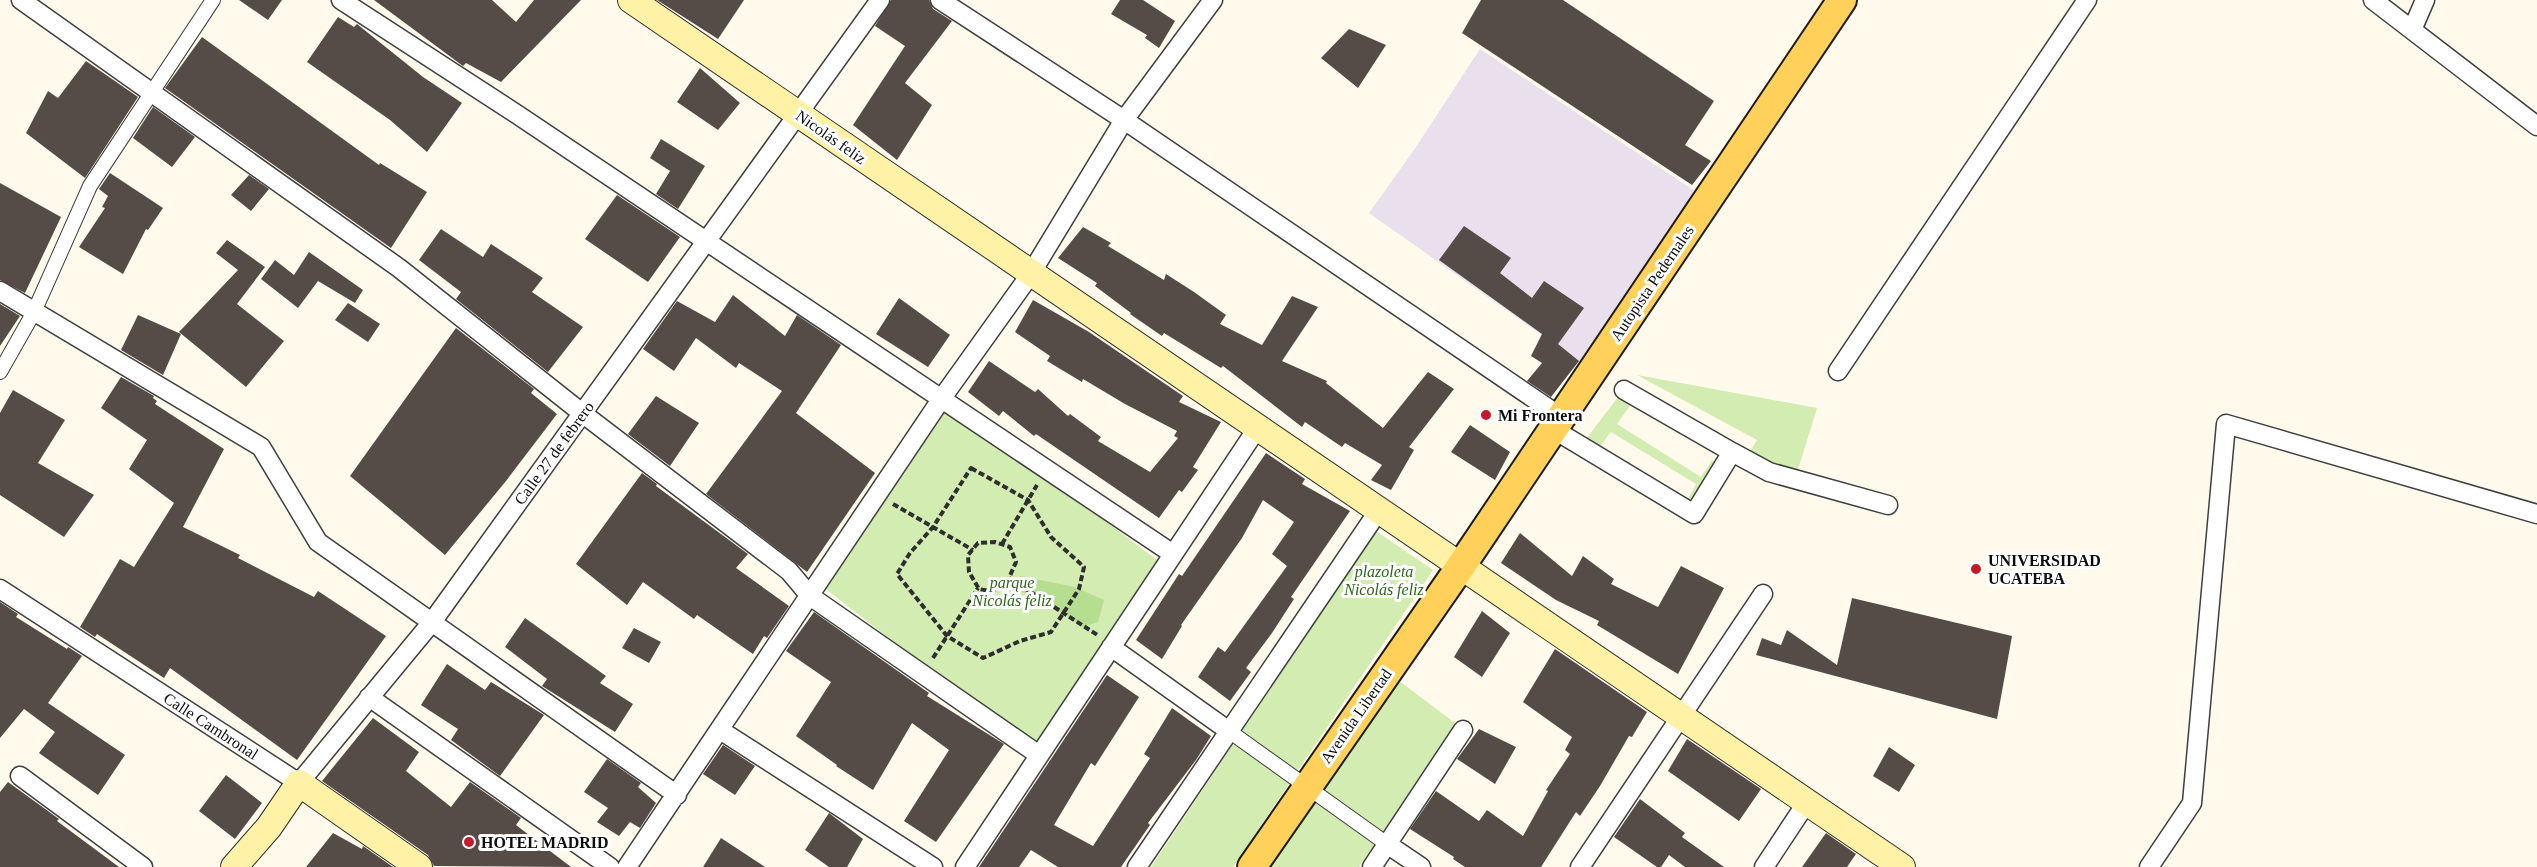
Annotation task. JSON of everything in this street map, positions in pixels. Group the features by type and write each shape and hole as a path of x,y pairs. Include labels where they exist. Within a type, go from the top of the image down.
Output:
{"main road":[{"name":"Nicolás feliz","path":"631,0 1030,275 1258,427 1902,867"},
{"name":"Autopista Pedernales","path":"1461,566 1842,0"},
{"name":"Avenida Libertad","path":"1252,867 1461,566"},
{"name":"Calle Cambronal","path":"299,783 404,863"},
{"path":"234,867 268,827 299,783"}],"street":[{"path":"21,0 399,268 582,414 789,571 810,596 1039,755"},
{"path":"0,372 34,312 90,186 213,0"},
{"path":"341,0 942,398 1173,554"},
{"name":"Calle 27 de febrero","path":"299,783 432,622 880,0"},
{"path":"940,0 1124,120 1557,423 1694,514 1732,452"},
{"path":"627,867 942,398 1030,275 1124,120 1213,0"},
{"path":"1838,371 2087,0"},
{"path":"2373,0 2537,126"},
{"path":"2412,30 2425,0"},
{"path":"0,291 261,447 318,542 677,795"},
{"path":"1624,390 1769,472 1888,506"},
{"path":"2149,867 2192,803 2226,424 2537,514"},
{"path":"965,867 1039,755 1101,641 1173,554 1258,427"},
{"path":"1137,867 1379,510"},
{"name":"Calle Cambronal","path":"0,589 299,783"},
{"path":"1580,867 1763,594"},
{"path":"1101,641 1421,867"},
{"path":"369,697 610,867"},
{"path":"720,730 933,867"},
{"path":"1372,867 1463,730"},
{"path":"20,776 142,867"},
{"path":"1764,867 1807,802"}],"path":[{"path":"971,468 1028,500 1051,537 1084,567 1079,589 1051,632 1020,641 983,658 947,636 897,574 910,553 933,527 971,468"},
{"path":"1002,544 1041,477"},
{"path":"888,501 973,550"},
{"path":"978,543 1002,544 1010,547 1016,562 1009,578 1004,586 989,591 978,588 969,572 968,555 978,543"},
{"path":"1009,578 1064,613 1101,641"},
{"path":"933,658 978,588"},
{"path":"923,652 938,661"}],"shaded area":[{"path":"1480,49 1698,193 1580,362 1369,213 1414,150"}],"green space":[{"path":"1637,375 1817,408 1796,476 1747,456 1757,440"},
{"path":"1621,393 1634,400 1617,424 1701,477 1712,460 1721,466 1694,510 1685,504 1696,484 1611,432 1596,451 1583,443"},
{"name":"parque Nicolás feliz","path":"942,398 1165,566 1039,755 818,583"},
{"name":"plazoleta Nicolás feliz","path":"1376,531 1433,570 1233,867 1151,867"},
{"path":"1020,576 1075,587 1104,600 1098,622 1083,627 1058,610 1022,592"},
{"path":"1394,677 1459,726 1359,867 1266,867"}],"building":[{"path":"239,0 282,0 268,20"},
{"path":"374,0 492,0 516,22 534,0 581,0 501,82 466,63 463,66"},
{"path":"657,0 744,0 718,39"},
{"path":"891,0 929,0 933,9 952,21 905,83 932,105 897,160 853,125 905,46 875,26"},
{"path":"1120,0 1143,0 1175,21 1159,48 1145,38 1147,35 1111,14"},
{"path":"1481,0 1563,0 1714,101 1685,145 1711,161 1692,185 1462,33"},
{"path":"338,17 354,27 357,24 423,77 462,103 427,152 390,120 307,62"},
{"path":"1349,29 1386,45 1358,88 1321,58"},
{"path":"202,37 379,165 380,163 427,192 391,248 165,88"},
{"path":"86,61 138,97 85,178 26,133 48,91 58,98"},
{"path":"700,68 740,103 718,130 677,102"},
{"path":"153,107 195,137 172,167 133,138"},
{"path":"661,139 705,166 678,209 656,194 670,171 650,158"},
{"path":"110,173 163,208 148,230 146,229 123,274 79,247 105,208 102,207 108,196 99,189"},
{"path":"249,175 269,189 251,211 231,195"},
{"path":"0,183 61,217 25,293 0,280"},
{"path":"617,195 680,237 648,282 585,239"},
{"path":"1464,226 1511,258 1500,273 1532,298 1544,281 1584,308 1558,344 1579,361 1551,397 1527,381 1542,363 1531,356 1542,334 1439,260"},
{"path":"1083,227 1111,243 1108,246 1164,280 1166,274 1194,292 1226,315 1220,324 1262,345 1292,296 1318,307 1282,361 1327,381 1326,383 1383,428 1428,372 1454,389 1409,447 1414,450 1391,490 1371,480 1382,465 1345,443 1342,447 1305,422 1302,427 1223,366 1221,368 1164,333 1162,336 1095,286 1097,283 1058,258"},
{"path":"441,229 483,257 491,244 543,278 532,292 583,327 548,372 456,299 461,292 419,260"},
{"path":"227,240 265,267 237,304 284,341 246,387 179,332 238,270 216,253"},
{"path":"309,252 363,290 355,303 318,281 298,308 261,279 275,260 294,275"},
{"path":"733,295 785,336 797,315 841,345 796,413 875,473 807,572 706,494 782,391 739,363 736,368 696,338 674,371 643,349 677,301 715,322"},
{"path":"899,298 950,335 928,367 876,334"},
{"path":"1033,300 1089,332 1183,396 1179,402 1221,422 1193,467 1198,470 1182,492 1179,490 1159,518 1036,434 1034,436 1003,411 999,416 968,392 989,361 1035,392 1038,389 1068,416 1070,414 1101,437 1098,441 1150,472 1178,438 1174,436 1177,431 1083,379 1082,382 1047,361 1050,356 1015,332"},
{"path":"348,303 380,324 368,342 335,320"},
{"path":"0,304 20,316 0,346"},
{"path":"138,315 181,334 163,375 121,350"},
{"path":"456,328 534,389 531,393 557,414 445,555 350,476"},
{"path":"121,377 154,396 153,398 157,401 155,404 224,449 183,527 240,555 238,558 314,597 318,591 386,636 297,760 170,668 164,678 97,634 95,637 80,627 120,559 134,567 174,503 129,469 147,440 101,408"},
{"path":"13,390 65,420 38,463 94,495 64,537 0,495 0,413"},
{"path":"656,396 699,423 670,466 628,434"},
{"path":"1470,425 1510,452 1495,480 1451,452"},
{"path":"1266,453 1305,479 1302,484 1350,511 1291,597 1294,599 1272,633 1246,668 1251,672 1230,701 1198,677 1218,647 1225,652 1287,566 1272,554 1294,522 1263,500 1242,538 1181,625 1162,659 1136,640 1179,574 1182,576"},
{"path":"642,473 657,484 656,486 748,554 736,568 789,606 767,638 764,636 753,654 697,615 694,619 643,582 627,605 576,564"},
{"path":"1520,533 1572,576 1583,556 1614,579 1611,584 1658,607 1681,566 1724,588 1678,674 1597,625 1599,621 1556,600 1501,563"},
{"path":"1852,598 2012,636 1997,719 1756,655 1762,638 1781,645 1787,630 1837,665"},
{"path":"0,602 18,614 16,617 82,656 48,703 125,755 98,795 39,753 55,732 24,709 0,738"},
{"path":"1482,611 1510,633 1482,677 1454,657"},
{"path":"814,612 929,693 927,696 1004,744 936,842 904,821 949,750 912,723 873,790 796,736 831,682 786,651"},
{"path":"525,618 606,676 600,683 633,704 615,732 542,686 547,679 505,647"},
{"path":"634,628 661,642 649,663 622,648"},
{"path":"1555,649 1647,712 1632,737 1629,736 1580,816 1576,812 1541,867 1465,867 1453,859 1454,857 1410,829 1436,791 1479,821 1487,810 1523,836 1548,791 1546,790 1570,754 1565,750 1572,737 1523,702"},
{"path":"447,664 485,690 491,682 544,715 500,776 451,740 458,729 421,705"},
{"path":"1107,675 1139,697 1095,766 1091,763 1054,825 1093,846 1150,758 1144,754 1172,708 1211,736 1196,760 1148,823 1150,825 1121,867 1058,867 1031,850 1019,867 979,867"},
{"path":"373,718 419,752 406,771 451,807 470,782 521,818 516,825 571,867 434,866 428,855 322,781"},
{"path":"1479,729 1516,747 1495,784 1457,759"},
{"path":"1687,739 1761,789 1739,821 1668,771"},
{"path":"723,745 755,766 735,795 703,774"},
{"path":"1889,747 1915,765 1899,792 1873,776"},
{"path":"607,759 641,783 638,787 656,803 640,828 630,822 619,836 597,822 608,808 584,792"},
{"path":"226,775 262,803 235,839 199,811"},
{"path":"8,782 119,867 0,867 0,792"},
{"path":"1640,799 1685,833 1682,837 1724,867 1685,867 1669,855 1661,867 1657,867 1614,837"},
{"path":"829,813 863,839 847,867 829,867 805,850"},
{"path":"333,833 362,849 363,846 393,867 306,867"},
{"path":"1826,833 1856,854 1847,867 1802,867"},
{"path":"721,838 765,867 703,867"}],"place":[{"name":"Mi Frontera","path":"1486,415"},
{"name":"UNIVERSIDAD UCATEBA","path":"1976,569"},
{"name":"HOTEL MADRID","path":"469,842"}]}
